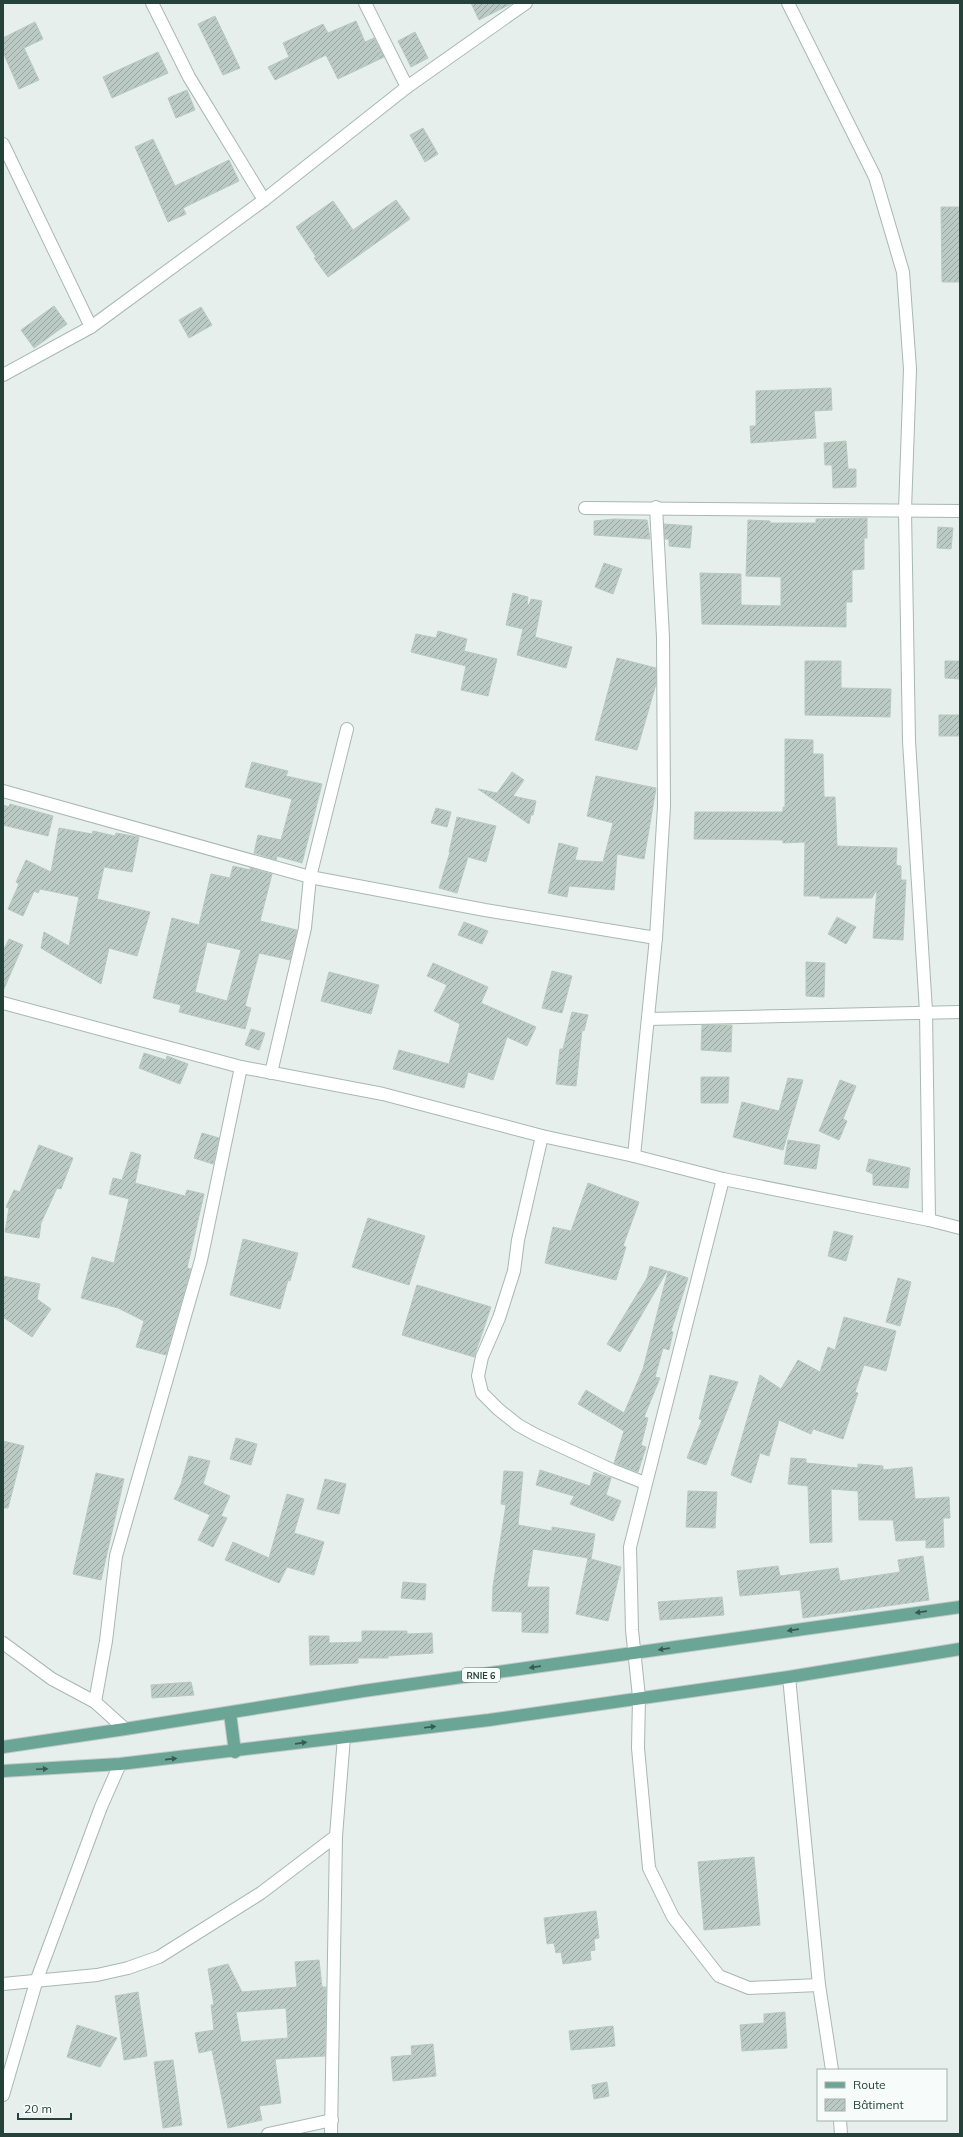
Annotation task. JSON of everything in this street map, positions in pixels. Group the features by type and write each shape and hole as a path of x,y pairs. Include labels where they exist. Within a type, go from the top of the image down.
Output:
{"main road":[{"name":"RNIE 6","path":"3,1747 125,1730 363,1691 635,1654 960,1607"},
{"path":"3,1771 120,1764 235,1752 344,1737 489,1720 639,1697 789,1677 960,1649"},
{"path":"230,1713 235,1752"}],"street":[{"path":"152,3 189,76 264,200"},
{"path":"365,3 407,87"},
{"path":"3,375 91,327 264,200 407,87 526,3"},
{"path":"788,3 875,177 903,272 910,369 905,510 909,741 926,1011 929,1220"},
{"path":"3,144 91,327"},
{"path":"634,1156 656,938 664,806 663,637 656,507"},
{"path":"584,508 656,507 960,511"},
{"path":"271,1073 305,928 310,878 347,729"},
{"path":"3,791 310,878 485,910 656,938"},
{"path":"3,1003 241,1067 383,1094 542,1136 634,1156 723,1179 929,1220 960,1228"},
{"path":"648,1019 926,1011 960,1012"},
{"path":"95,1702 106,1641 116,1556 201,1260 241,1067"},
{"path":"542,1136 518,1240 514,1272 499,1318 482,1357 478,1376 482,1392 498,1409 530,1431 612,1470 645,1483"},
{"path":"723,1179 630,1547 632,1630 639,1697 638,1748 649,1868 673,1917 719,1976 750,1988 819,1985"},
{"path":"3,1643 52,1679 95,1702 125,1730"},
{"path":"789,1677 819,1985 832,2069"},
{"path":"331,2134 336,1836 344,1737"},
{"path":"3,2095 37,1979 101,1807 120,1764"},
{"path":"3,1984 37,1979 97,1975 128,1968 159,1957 261,1893 336,1836"},
{"path":"268,2134 332,2120"},
{"path":"840,2121 841,2134"}],"building":[{"path":"471,3 513,3 479,20"},
{"path":"215,16 240,68 223,75 198,24"},
{"path":"356,21 365,42 374,38 384,57 338,79 326,55 275,80 268,67 289,57 283,43 323,24 328,33"},
{"path":"35,22 43,39 24,48 39,80 19,89 3,52 3,38"},
{"path":"415,32 428,58 411,67 398,41"},
{"path":"158,52 168,73 112,98 103,77"},
{"path":"187,90 195,110 176,118 168,98"},
{"path":"423,128 438,154 425,162 410,135"},
{"path":"153,139 175,186 229,160 239,181 183,208 186,214 168,222 135,147"},
{"path":"396,200 410,219 328,277 314,258 316,257 296,227 333,201 353,230"},
{"path":"941,207 960,207 960,282 942,282"},
{"path":"54,306 67,324 34,348 21,330"},
{"path":"201,307 212,325 189,338 179,320"},
{"path":"831,388 832,410 814,411 816,438 751,443 750,426 756,426 756,391"},
{"path":"846,441 848,469 856,469 856,487 833,488 832,465 825,465 824,443"},
{"path":"867,518 867,538 864,538 864,569 852,570 852,602 846,602 846,627 702,624 700,573 741,574 741,605 781,606 781,577 746,576 748,520 770,521 770,523 816,523 816,519"},
{"path":"614,519 647,520 650,539 594,535 594,521"},
{"path":"664,524 692,526 690,548 669,546 669,539 665,539"},
{"path":"938,527 953,528 951,549 937,548"},
{"path":"604,563 622,569 613,594 595,587"},
{"path":"513,593 528,597 527,604 529,605 531,599 542,601 535,637 572,647 566,668 517,655 523,629 506,625"},
{"path":"438,631 467,639 464,651 497,659 488,696 461,690 466,666 411,652 416,634 436,638"},
{"path":"617,658 656,668 656,684 637,750 595,740"},
{"path":"805,661 841,661 841,688 891,689 890,717 805,715"},
{"path":"945,661 960,661 960,679 945,678"},
{"path":"939,715 960,715 960,736 939,736"},
{"path":"785,739 813,740 813,754 823,754 824,797 835,797 837,846 897,848 896,865 901,866 901,880 906,880 903,940 873,938 877,889 872,898 820,898 820,896 804,896 805,842 783,843 783,840 694,839 695,812 783,812 783,807 785,807"},
{"path":"252,762 288,771 286,776 322,784 302,863 277,856 276,860 254,853 258,835 281,840 292,799 245,787"},
{"path":"512,772 524,780 513,796 536,801 533,815 531,815 529,824 478,789 497,793"},
{"path":"596,776 656,788 644,859 617,854 614,890 569,886 567,897 548,893 559,843 578,848 575,860 603,862 613,823 587,816"},
{"path":"10,804 53,816 48,836 3,825 3,805 9,807"},
{"path":"436,808 451,812 447,827 431,823"},
{"path":"457,817 496,826 486,862 468,857 457,893 439,888 450,852"},
{"path":"59,828 92,834 93,831 115,836 116,833 139,837 132,872 104,867 97,899 150,912 137,956 109,948 101,984 41,948 44,932 69,946 79,897 40,889 38,893 34,891 23,916 8,909 19,884 16,882 26,860 51,872"},
{"path":"233,866 250,870 250,868 272,874 260,921 297,930 290,960 259,953 245,1006 251,1008 245,1029 179,1012 181,1005 153,998 172,918 199,925 211,874 230,878","holes":["207,942 241,950 227,1001 195,992"]},
{"path":"837,917 856,927 846,944 828,934"},
{"path":"464,922 488,931 482,944 458,935"},
{"path":"9,939 23,945 3,991 3,951"},
{"path":"806,962 825,963 824,997 806,996"},
{"path":"433,963 488,987 481,1003 536,1027 527,1046 507,1037 493,1080 468,1072 464,1088 393,1069 399,1050 449,1064 460,1024 434,1011 447,985 427,976"},
{"path":"552,971 572,976 562,1013 542,1008"},
{"path":"329,972 379,985 371,1014 321,1001"},
{"path":"572,1012 588,1015 584,1031 582,1030 576,1086 556,1084 560,1049 563,1049"},
{"path":"702,1025 732,1025 731,1052 701,1050"},
{"path":"251,1029 265,1033 259,1050 245,1045"},
{"path":"144,1053 166,1060 167,1056 188,1064 180,1084 139,1068"},
{"path":"701,1077 729,1077 728,1103 701,1103"},
{"path":"788,1078 803,1080 783,1150 733,1137 742,1102 779,1111"},
{"path":"840,1080 856,1086 843,1119 847,1121 839,1140 819,1131"},
{"path":"202,1133 219,1138 213,1164 194,1158"},
{"path":"788,1140 820,1145 816,1169 784,1164"},
{"path":"39,1145 73,1158 61,1189 57,1188 41,1223 39,1238 5,1232 9,1208 6,1207 14,1190 20,1192"},
{"path":"131,1152 141,1155 135,1183 185,1196 187,1190 204,1194 187,1268 191,1269 166,1355 136,1347 144,1321 118,1308 81,1298 92,1257 114,1263 129,1199 109,1194 113,1178 122,1180"},
{"path":"869,1159 910,1168 908,1188 873,1185 873,1174 866,1171"},
{"path":"588,1183 639,1202 623,1246 626,1247 616,1280 545,1263 553,1227 571,1231"},
{"path":"368,1218 425,1236 409,1285 352,1267"},
{"path":"834,1231 853,1236 846,1261 828,1256"},
{"path":"243,1239 298,1253 290,1281 288,1280 280,1309 230,1295"},
{"path":"650,1266 667,1271 620,1352 607,1344 647,1278"},
{"path":"668,1271 688,1278 671,1331 673,1332 669,1350 663,1348 655,1377 660,1378 644,1417 648,1418 641,1445 646,1447 638,1472 614,1463 624,1431 578,1404 586,1390 624,1413 643,1369"},
{"path":"3,1276 40,1284 37,1299 51,1309 32,1337 3,1317"},
{"path":"898,1278 911,1282 900,1326 886,1322"},
{"path":"417,1285 491,1307 474,1357 402,1335"},
{"path":"844,1317 896,1331 886,1371 864,1365 855,1392 858,1393 843,1439 813,1429 811,1434 779,1420 769,1456 760,1453 751,1483 731,1475 760,1375 781,1389 798,1360 820,1372 828,1347 835,1350"},
{"path":"710,1375 738,1382 706,1465 687,1458 702,1420 699,1419"},
{"path":"236,1438 257,1444 251,1465 230,1459"},
{"path":"3,1441 24,1446 8,1508 3,1508"},
{"path":"189,1456 210,1461 203,1484 230,1496 221,1516 227,1518 213,1547 198,1540 210,1515 174,1499 181,1484"},
{"path":"791,1458 806,1459 806,1463 858,1468 858,1464 883,1466 883,1470 912,1467 915,1499 949,1497 950,1518 943,1518 944,1547 926,1548 926,1540 896,1541 893,1520 859,1520 858,1491 831,1489 832,1542 810,1543 808,1486 788,1484"},
{"path":"540,1470 590,1486 594,1472 611,1478 606,1495 621,1501 613,1521 570,1504 574,1496 536,1485"},
{"path":"504,1471 523,1472 518,1525 552,1531 552,1527 595,1534 591,1559 621,1567 608,1621 576,1614 588,1558 533,1549 527,1587 549,1587 548,1633 522,1632 522,1612 492,1611 493,1586 506,1505 501,1504"},
{"path":"96,1473 124,1479 101,1580 73,1574"},
{"path":"325,1479 346,1484 339,1514 317,1509"},
{"path":"688,1491 717,1492 715,1528 686,1527"},
{"path":"287,1494 304,1499 294,1533 324,1542 314,1575 287,1567 279,1583 225,1560 233,1542 269,1558"},
{"path":"923,1556 929,1600 803,1618 800,1590 740,1596 737,1571 778,1566 780,1576 838,1568 840,1581 900,1572 898,1560"},
{"path":"403,1582 426,1584 425,1600 401,1598"},
{"path":"722,1597 724,1615 660,1620 658,1602"},
{"path":"362,1631 407,1631 407,1634 432,1633 433,1653 388,1656 388,1658 358,1658 358,1663 310,1665 309,1636 329,1636 329,1643 362,1642"},
{"path":"191,1682 194,1695 152,1698 151,1685"},
{"path":"754,1857 760,1925 704,1930 698,1862"},
{"path":"596,1911 599,1938 594,1939 595,1950 590,1951 591,1960 563,1964 561,1952 556,1953 554,1943 547,1944 544,1918"},
{"path":"319,1960 322,1987 326,1987 325,2056 275,2059 281,2103 259,2106 262,2120 228,2128 212,2050 199,2053 195,2033 214,2030 211,2005 214,2005 208,1969 228,1964 242,1992 297,1987 295,1962","holes":["286,2008 288,2038 241,2042 236,2012"]},
{"path":"138,1992 147,2056 124,2060 115,1996"},
{"path":"785,2012 787,2048 742,2051 740,2025 764,2023 764,2014"},
{"path":"77,2025 117,2038 100,2067 67,2057"},
{"path":"613,2026 615,2046 571,2050 569,2031"},
{"path":"433,2044 436,2076 393,2081 391,2057 412,2055 411,2046"},
{"path":"173,2060 182,2125 163,2128 154,2062"},
{"path":"607,2082 609,2096 594,2099 592,2085"}]}
